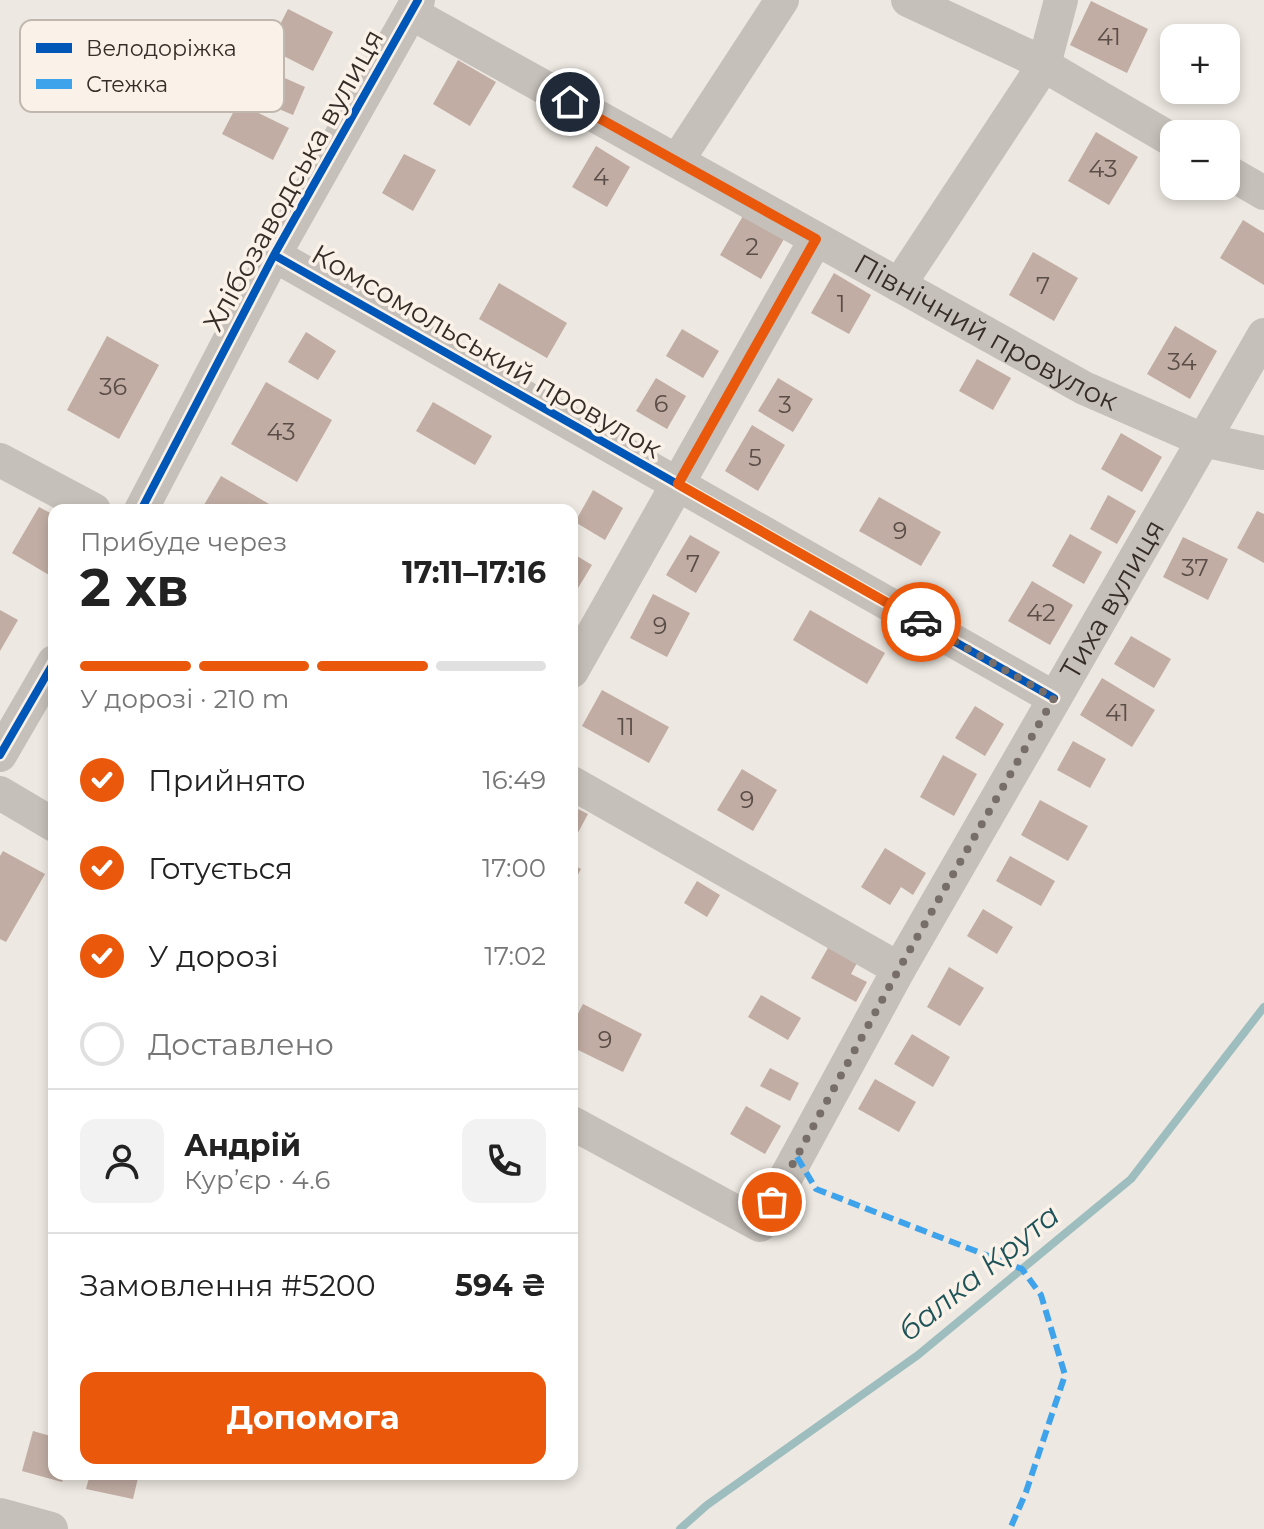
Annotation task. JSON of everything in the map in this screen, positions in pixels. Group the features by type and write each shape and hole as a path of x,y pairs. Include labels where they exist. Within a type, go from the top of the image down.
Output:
{"street":[{"path":"677,161 782,0"},
{"path":"908,0 1044,65 1160,133"},
{"path":"899,285 1044,65 1061,0"},
{"name":"Північний провулок","path":"415,6 677,161 1084,388 1203,440 1264,453"},
{"name":"Хлібозаводська вулиця","path":"144,504 274,255 415,6"},
{"path":"1240,179 1264,193"},
{"path":"578,660 816,239"},
{"name":"Комсомольський провулок","path":"274,255 1054,698"},
{"name":"Тиха вулиця","path":"578,1126 760,1225 899,969 1264,335"},
{"path":"0,460 83,504"},
{"path":"0,755 48,672"},
{"path":"578,786 899,969"},
{"path":"0,793 48,821"},
{"path":"0,1515 51,1529"}],"building":[{"path":"1091,1 1148,29 1127,73 1070,45"},
{"path":"288,9 333,32 313,71 284,56 282,20"},
{"path":"458,60 496,82 470,126 433,104"},
{"path":"284,78 305,87 293,115 284,111"},
{"path":"233,112 256,112 289,128 273,160 222,134"},
{"path":"1096,132 1138,157 1109,205 1068,181"},
{"path":"596,146 630,167 607,207 572,187"},
{"path":"404,154 436,170 413,211 382,193"},
{"path":"743,216 784,239 761,279 720,255"},
{"path":"1243,220 1264,233 1264,285 1220,258"},
{"path":"1033,252 1078,278 1054,321 1009,295"},
{"path":"834,273 871,295 849,334 811,313"},
{"path":"499,283 567,323 547,358 479,319"},
{"path":"1175,326 1217,351 1190,399 1147,374"},
{"path":"682,329 719,351 703,378 666,356"},
{"path":"306,332 336,351 318,380 288,362"},
{"path":"107,336 159,365 119,439 67,410"},
{"path":"977,359 1011,378 993,410 959,391"},
{"path":"656,378 686,396 667,429 636,411"},
{"path":"778,378 813,399 793,432 758,411"},
{"path":"266,382 332,420 297,482 231,444"},
{"path":"433,402 492,436 475,465 416,431"},
{"path":"752,425 785,445 758,491 725,471"},
{"path":"1121,433 1162,457 1142,492 1101,469"},
{"path":"221,476 269,504 205,504"},
{"path":"593,490 623,508 605,540 578,524 578,517"},
{"path":"1108,495 1136,511 1117,544 1090,529"},
{"path":"879,497 941,532 921,566 859,531"},
{"path":"39,507 48,512 48,574 12,553"},
{"path":"1257,511 1264,514 1264,563 1237,548"},
{"path":"1070,534 1102,552 1084,584 1052,566"},
{"path":"690,535 720,552 696,593 666,575"},
{"path":"1183,537 1228,559 1208,600 1163,577"},
{"path":"578,557 592,565 578,588"},
{"path":"1032,581 1073,605 1050,645 1008,621"},
{"path":"653,594 690,613 667,657 630,638"},
{"path":"0,610 18,620 0,651"},
{"path":"810,610 885,653 867,684 793,640"},
{"path":"1131,636 1171,659 1154,688 1114,664"},
{"path":"1102,678 1155,710 1132,747 1080,715"},
{"path":"602,690 669,727 649,763 582,726"},
{"path":"975,706 1004,724 985,756 955,738"},
{"path":"1073,741 1106,759 1090,788 1057,770"},
{"path":"943,755 977,774 954,816 920,797"},
{"path":"742,769 777,790 753,831 717,810"},
{"path":"1040,800 1088,826 1068,861 1021,835"},
{"path":"578,809 588,814 578,833"},
{"path":"885,848 926,873 913,895 901,887 890,905 861,887"},
{"path":"3,851 45,874 6,942 0,939 0,856"},
{"path":"1010,856 1055,881 1041,906 996,881"},
{"path":"697,881 720,895 707,917 684,903"},
{"path":"983,909 1013,927 997,954 967,936"},
{"path":"829,946 857,963 851,974 867,982 856,1002 811,978"},
{"path":"949,967 984,988 960,1026 927,1007"},
{"path":"761,995 801,1018 788,1040 748,1017"},
{"path":"583,1004 642,1034 623,1072 578,1050 578,1014"},
{"path":"912,1034 950,1057 933,1087 894,1064"},
{"path":"770,1068 799,1083 790,1101 760,1086"},
{"path":"875,1079 916,1102 899,1132 858,1109"},
{"path":"746,1106 781,1126 765,1154 730,1134"},
{"path":"33,1431 48,1435 48,1478 22,1471"},
{"path":"88,1480 138,1480 133,1499 86,1489"}],"waterway":[{"name":"балка Крута","path":"680,1529 707,1505 918,1355 1131,1179 1264,1007"}],"marked path":[{"path":"797,1157 816,1189 1022,1269 1041,1295 1065,1375 1026,1492 1010,1529"}],"cycle path":[{"path":"144,504 274,255 418,0"},
{"path":"274,255 1054,698"},
{"path":"0,755 48,672"}],"way so far":[{"path":"772,1202 899,969 1054,698 921,622"}],"route":[{"path":"570,102 816,239 678,484 921,622"}]}
